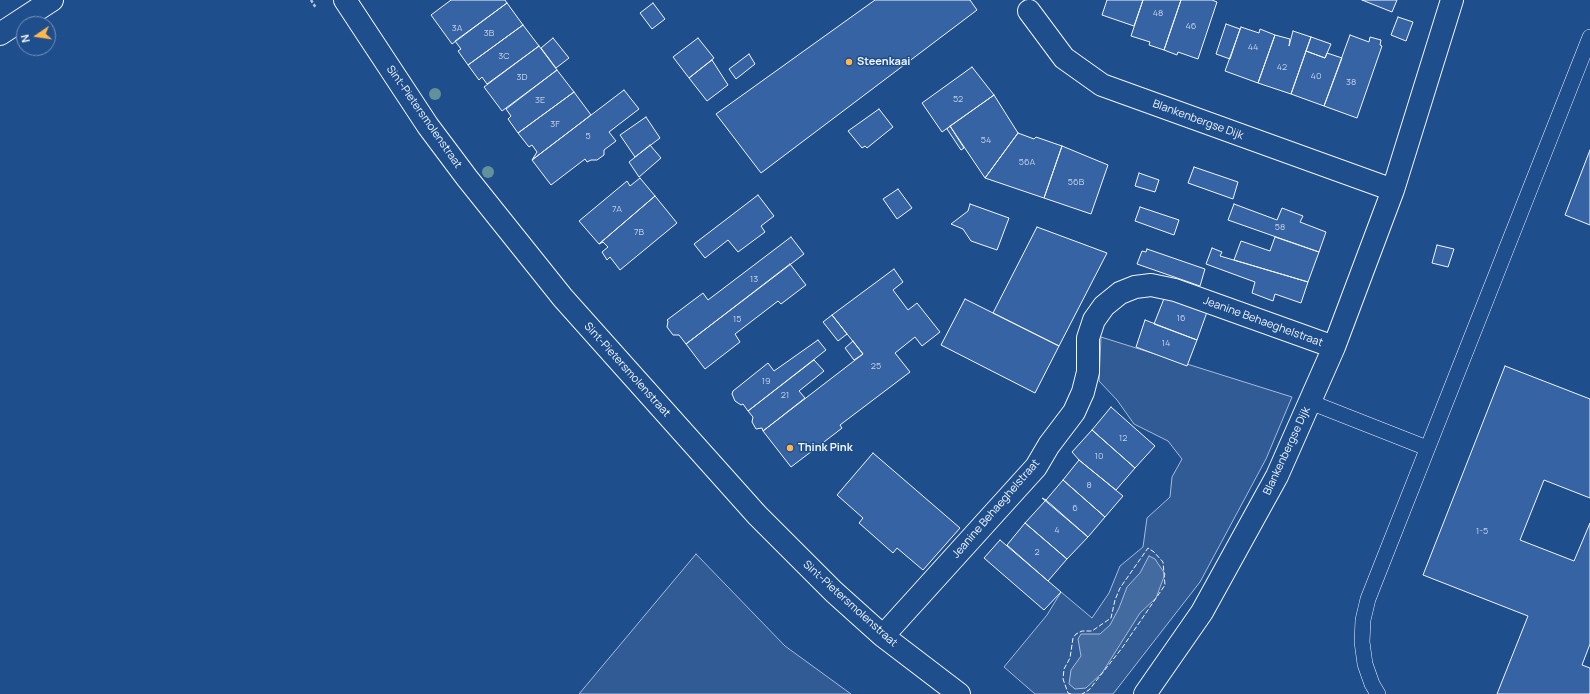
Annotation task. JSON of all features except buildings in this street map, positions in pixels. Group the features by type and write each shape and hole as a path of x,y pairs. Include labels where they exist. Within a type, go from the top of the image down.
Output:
{"street":[{"path":"0,34 52,0"},
{"name":"Sint-Pietersmolenstraat","path":"345,0 428,126 563,298 757,515 834,592 883,636 959,694"},
{"name":"Blankenbergse Dijk","path":"1145,694 1202,612 1277,476 1310,402 1334,347 1393,190 1452,0"},
{"name":"Blankenbergse Dijk","path":"1029,11 1064,58 1102,85 1393,190"},
{"name":"Jeanine Behaeghelstraat","path":"883,636 1036,467 1048,445 1074,412 1083,392 1088,372 1088,338 1094,320 1104,306 1120,293 1135,287 1151,285 1175,290 1334,347"}],"lane":[{"path":"1378,694 1372,684 1365,664 1362,642 1363,620 1368,599 1590,37"},
{"path":"1310,402 1427,448"}],"shaded area":[{"path":"1101,337 1292,397 1266,459 1200,582 1113,694 1035,694 1004,667 1047,615 1061,592 1092,618 1109,593 1120,566 1143,547 1147,518 1170,497 1172,477 1182,459 1168,441 1134,424 1117,400 1099,381"},
{"path":"696,554 785,646 851,694 579,694"},
{"path":"1149,556 1155,559 1165,574 1156,598 1140,613 1102,673 1086,688 1075,689 1069,684 1071,670 1081,656 1078,639 1081,634 1100,634 1110,625 1119,608 1127,587 1140,573"}],"fence":[{"path":"1071,694 1068,693 1063,679 1064,669 1070,658 1073,638 1076,634 1082,631 1092,631 1111,618 1115,600 1120,588 1148,548 1163,562 1165,585 1122,648 1089,690 1082,694"}],"place":[{"name":"Steenkaai","path":"849,62"},
{"name":"Think Pink","path":"790,448"}]}
